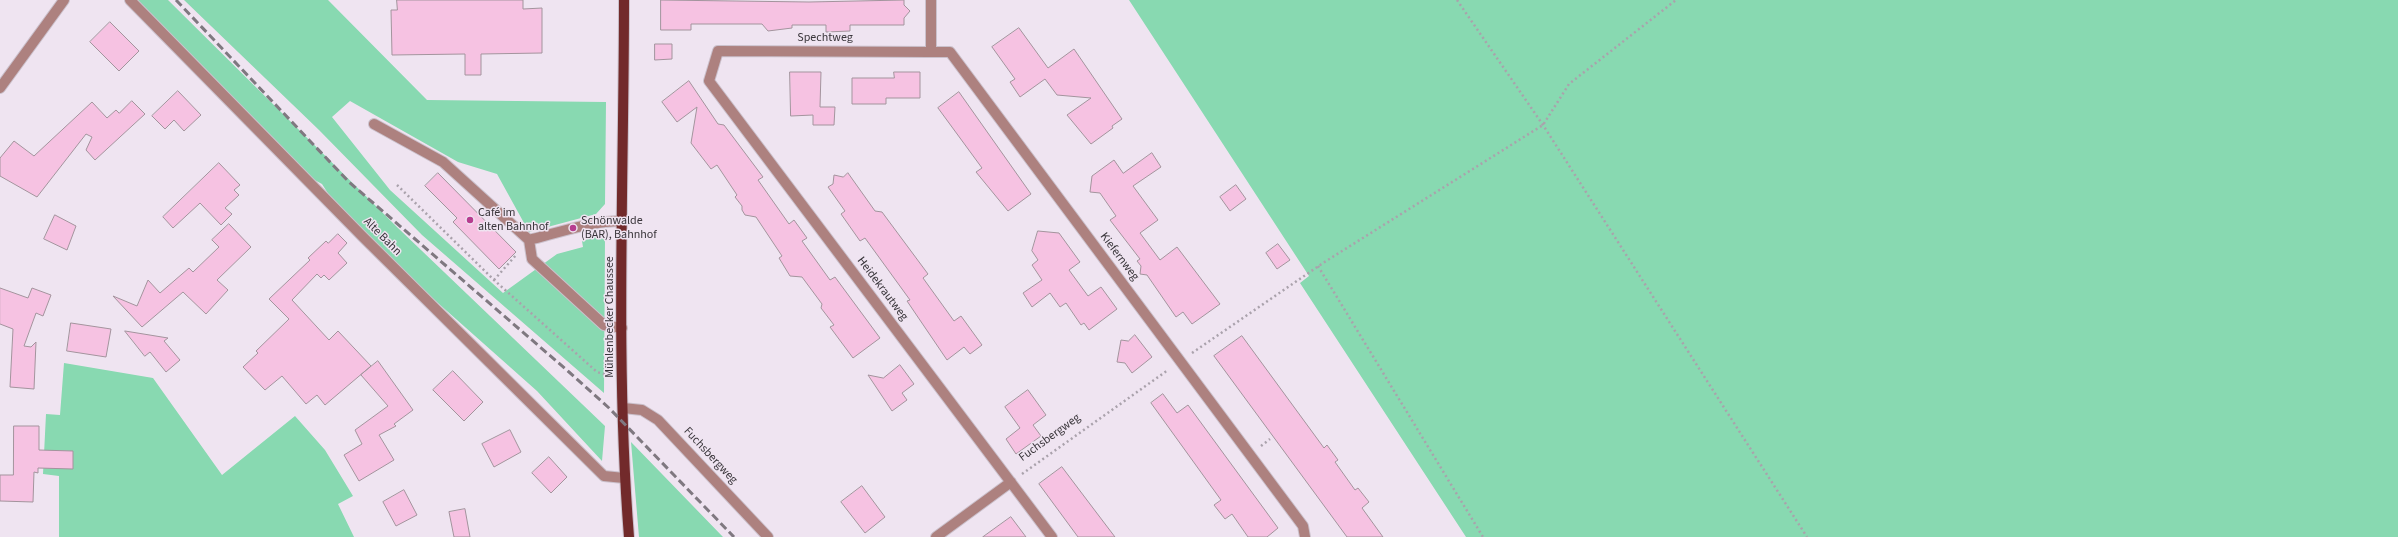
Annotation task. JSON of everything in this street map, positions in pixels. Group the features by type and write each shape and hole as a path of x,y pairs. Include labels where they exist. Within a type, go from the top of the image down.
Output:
{"main road":[{"name":"Mühlenbecker Chaussee","path":"624,0 622,328 624,478 629,537"}],"street":[{"path":"0,88 64,0"},
{"name":"Alte Bahn","path":"130,0 363,237 604,476 624,478"},
{"path":"931,0 931,52"},
{"name":"Spechtweg","path":"718,51 931,52"},
{"name":"Heidekrautweg","path":"718,51 709,81 1052,537"},
{"name":"Kiefernweg","path":"931,52 950,52 1303,526 1304,537"},
{"path":"374,124 443,162 529,240 532,259 604,325 622,328"},
{"path":"529,240 573,228 609,221 623,221"},
{"name":"Fuchsbergweg","path":"623,408 642,410 658,420 768,537"},
{"path":"936,537 1011,482"}],"path":[{"path":"1457,0 1543,125 1807,537"},
{"path":"1543,125 1569,84 1676,0"},
{"name":"Fuchsbergweg","path":"1011,482 1180,361 1318,266 1543,125"},
{"path":"397,185 494,280 597,372 609,376"},
{"path":"494,280 529,240"},
{"path":"1318,266 1483,537"}],"green space":[{"path":"136,0 168,0 398,228 605,426 602,461 537,391 385,256 329,195 322,184 309,177"},
{"path":"184,0 328,0 427,100 606,102 605,204 596,214 529,232 497,174 458,162 350,101 332,117 390,190 503,293 557,254 583,247 582,241 596,236 596,232 605,237 604,393 422,235 319,130"},
{"path":"1129,0 2398,0 2398,537 1466,537 1300,283 1309,276"},
{"path":"64,363 153,378 222,475 295,416 325,450 353,496 338,504 354,537 59,537 59,476 43,474 46,414 60,415"},
{"path":"631,442 723,537 639,537"}],"building":[{"path":"397,0 523,0 523,9 542,8 542,53 481,54 481,75 465,75 465,54 392,55 391,10 397,10"},
{"path":"661,0 809,2 904,0 904,5 910,11 904,18 904,25 850,25 850,31 826,32 826,25 792,25 792,28 768,31 762,24 691,24 691,30 661,30"},
{"path":"110,22 139,51 119,71 90,42"},
{"path":"1019,28 1048,68 1074,49 1122,119 1112,126 1113,128 1091,144 1067,115 1091,98 1057,95 1045,79 1020,97 1010,82 1015,79 992,47"},
{"path":"655,44 672,44 672,59 655,60"},
{"path":"790,72 821,72 820,107 835,107 834,125 813,125 813,115 791,116"},
{"path":"894,72 920,72 920,98 886,98 886,104 852,104 852,78 894,78"},
{"path":"689,81 718,124 724,125 763,177 758,180 789,224 794,220 807,238 802,241 830,280 835,277 880,338 853,358 830,327 834,325 821,308 822,304 802,277 790,276 779,258 782,256 756,217 745,215 742,210 742,206 735,197 737,195 717,165 711,169 691,143 697,107 677,122 662,102"},
{"path":"178,91 201,115 184,131 174,120 165,129 152,116"},
{"path":"959,92 1031,194 1008,211 976,172 982,168 938,108"},
{"path":"132,101 145,114 95,160 86,150 92,137 86,134 37,197 0,176 0,158 14,141 34,156 92,102 107,118 116,110 119,113"},
{"path":"1152,153 1161,167 1133,186 1158,220 1140,233 1160,260 1177,247 1220,304 1192,324 1183,312 1176,317 1147,275 1140,274 1141,266 1137,261 1140,259 1110,220 1116,216 1100,193 1090,192 1092,176 1114,160 1123,173"},
{"path":"219,163 240,185 234,190 239,195 225,208 232,214 221,225 200,203 173,228 163,217"},
{"name":"Café im alten Bahnhof","path":"438,173 516,252 499,269 453,222 457,218 425,186"},
{"path":"848,173 875,211 882,212 928,274 923,278 954,321 961,316 982,345 970,354 964,347 947,360 907,301 910,300 865,238 860,241 841,214 845,211 828,187 833,184 834,175 843,177"},
{"path":"1236,185 1246,199 1230,211 1220,197"},
{"path":"55,215 76,226 67,250 44,239"},
{"path":"229,224 251,247 217,280 228,290 206,314 183,292 142,327 113,296 137,306 148,280 160,293 189,268 193,272 219,247 212,240"},
{"path":"1038,231 1059,233 1080,262 1069,270 1088,296 1101,287 1117,309 1089,330 1084,323 1081,325 1066,303 1060,307 1050,293 1032,307 1023,293 1042,280 1032,265 1038,260 1032,251"},
{"path":"338,234 347,243 338,253 347,263 329,280 324,275 321,278 317,274 292,300 329,340 338,331 371,366 325,405 317,395 306,404 282,376 265,390 243,367 258,353 256,351 289,319 269,299 310,260 308,258 326,241 328,243"},
{"path":"1278,244 1290,260 1277,269 1266,253"},
{"path":"0,288 28,298 32,288 51,295 43,316 36,313 24,346 31,347 36,342 34,389 10,387 13,329 0,324"},
{"path":"71,323 111,329 106,357 67,351"},
{"path":"125,331 168,338 164,341 180,360 166,372 150,352 145,356"},
{"path":"1135,335 1152,357 1132,373 1125,363 1117,362 1121,340 1128,341"},
{"path":"1242,336 1324,448 1327,445 1338,460 1335,462 1355,490 1358,488 1369,502 1362,508 1383,537 1347,537 1214,356"},
{"path":"378,361 413,410 394,424 396,426 379,435 394,460 359,481 344,455 362,444 355,430 388,406 361,375"},
{"path":"900,365 914,384 902,393 907,400 892,411 868,375 883,378"},
{"path":"453,371 483,402 464,421 433,390"},
{"path":"1028,390 1046,415 1033,425 1041,436 1016,454 1006,439 1020,428 1005,407"},
{"path":"1163,394 1177,413 1188,405 1278,528 1267,537 1248,537 1232,514 1225,519 1214,505 1221,500 1151,403"},
{"path":"14,426 39,426 39,450 73,451 73,469 38,468 38,473 34,472 33,502 0,501 0,475 13,475"},
{"path":"510,430 521,452 494,467 482,444"},
{"path":"549,457 567,477 551,493 532,473"},
{"path":"1062,467 1115,537 1078,537 1039,484"},
{"path":"862,486 885,517 865,533 841,502"},
{"path":"404,490 417,515 396,526 383,502"},
{"path":"465,509 470,537 454,537 449,512"},
{"path":"1011,517 1026,537 983,537"}],"railway":[{"path":"176,0 349,182 609,408 734,537"}],"place":[{"name":"Café im alten Bahnhof","path":"470,220"},
{"name":"Schönwalde (BAR), Bahnhof","path":"573,228"}]}
